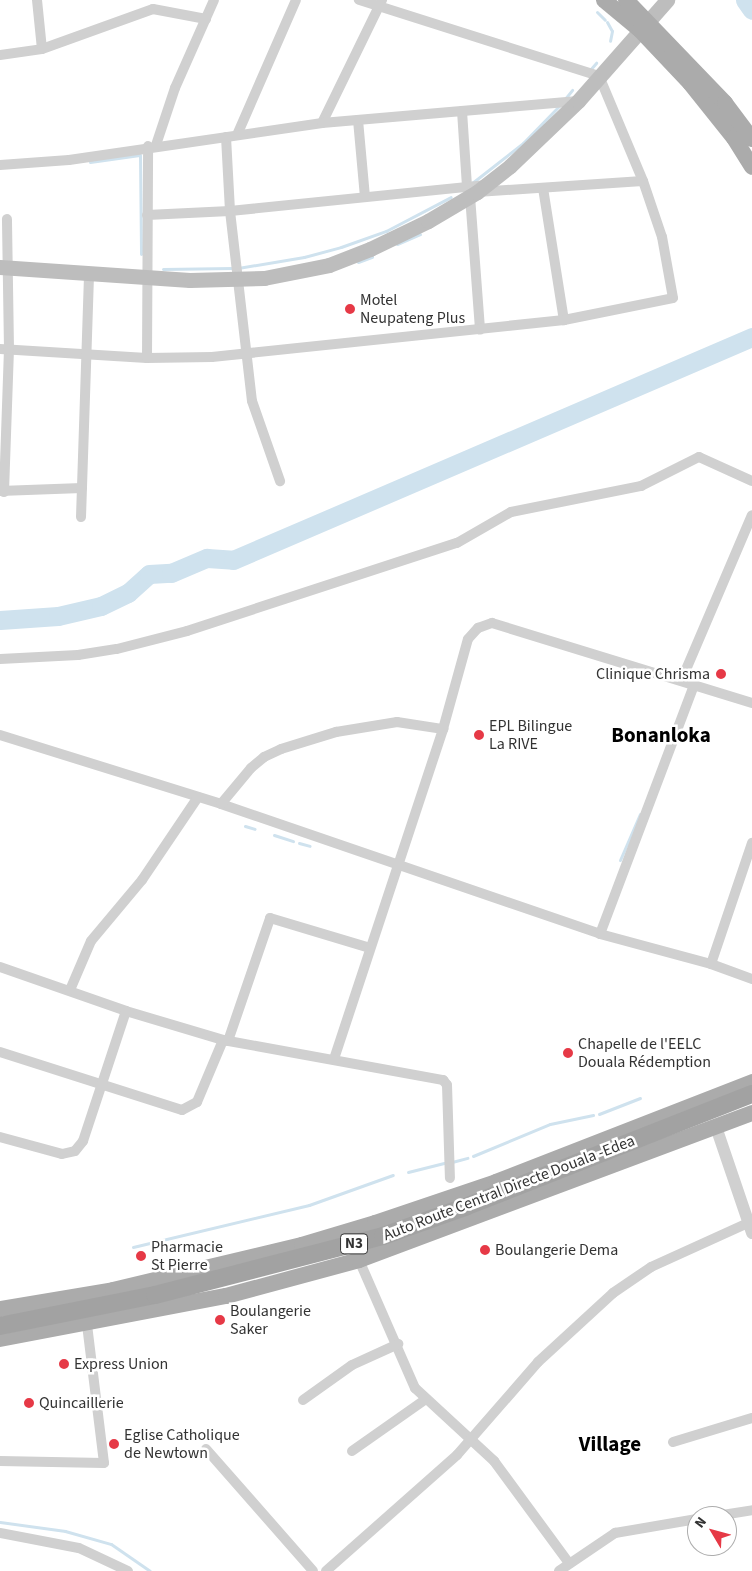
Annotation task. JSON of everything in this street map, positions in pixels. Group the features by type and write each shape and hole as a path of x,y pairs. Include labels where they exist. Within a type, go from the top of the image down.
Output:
{"highway":[{"name":"Auto Route Central Directe Douala -Edea","path":"0,1326 155,1295 383,1236 465,1207 695,1117 747,1088"}],"main road":[{"path":"604,0 644,26 725,103 752,139"},
{"path":"626,0 644,26 710,105 752,167"},
{"path":"4,267 147,277 236,279 284,276 329,265 396,238 475,190 578,101 667,0"},
{"path":"0,1309 114,1290 302,1245 374,1223 496,1182 747,1088 752,1078"},
{"path":"0,1339 87,1324 226,1296 359,1260 752,1112"}],"street":[{"path":"37,0 42,49"},
{"path":"147,358 148,215 152,146 175,88 214,0"},
{"path":"280,481 254,414 245,353 230,211 231,136 296,0"},
{"path":"5,349 147,358 245,353 564,320 673,298 662,237 643,181 599,76 381,4 359,0"},
{"path":"322,123 381,4"},
{"path":"0,55 42,49 153,5 206,19"},
{"path":"0,165 70,160 152,146 322,123 578,101"},
{"path":"462,111 475,190 480,330"},
{"path":"358,120 365,197"},
{"path":"148,215 230,211 365,197 643,181"},
{"path":"543,188 564,320"},
{"path":"8,219 4,267 5,349 2,492 82,488"},
{"path":"81,517 88,354 88,273"},
{"path":"0,659 78,655 117,649 187,630 449,546 512,512 641,486 698,457 752,481"},
{"path":"682,679 752,515"},
{"path":"334,1059 398,867 442,729 468,639 478,628 492,623 695,683 752,703"},
{"path":"600,934 695,683"},
{"path":"222,804 251,768 264,757 281,749 336,732 397,722 442,729"},
{"path":"0,736 222,804 398,867 600,934 711,964 752,979"},
{"path":"70,990 90,941 142,880 198,797"},
{"path":"711,964 752,843"},
{"path":"0,1052 182,1110 191,1108 197,1102 226,1041 270,918 370,948"},
{"path":"0,967 126,1011 226,1041 334,1059 446,1082 450,1178"},
{"path":"0,1137 62,1154 75,1151 83,1141 99,1084 126,1011"},
{"path":"326,1571 472,1439 538,1362 613,1293 651,1267 750,1228 716,1127"},
{"path":"359,1260 398,1344 409,1378 426,1399 472,1439 512,1483 569,1563"},
{"path":"0,1461 104,1463 87,1324"},
{"path":"303,1400 352,1364 398,1344"},
{"path":"352,1451 426,1399"},
{"path":"673,1442 752,1418"},
{"path":"206,1450 313,1571"},
{"path":"737,1512 752,1510"},
{"path":"559,1571 615,1533 687,1521"},
{"path":"0,1533 79,1548 128,1571"}],"waterway":[{"path":"745,0 752,10"},
{"path":"597,12 605,20"},
{"path":"607,22 612,31 610,41"},
{"path":"589,71 596,63"},
{"path":"564,100 572,90"},
{"path":"472,183 523,143 559,106"},
{"path":"90,162 140,155 141,254"},
{"path":"238,268 304,257 341,247 386,231 451,197"},
{"path":"397,244 420,234"},
{"path":"358,262 372,257"},
{"path":"163,269 233,268"},
{"path":"0,620 58,616 101,606 128,593 149,574 171,573 207,558 233,560 752,337"},
{"path":"620,860 640,814"},
{"path":"245,826 255,829"},
{"path":"274,835 293,841"},
{"path":"299,843 310,846"},
{"path":"599,1114 640,1098"},
{"path":"473,1156 550,1124 593,1115"},
{"path":"452,1162 467,1158"},
{"path":"408,1172 444,1163"},
{"path":"133,1247 309,1205 393,1175"},
{"path":"0,1522 65,1531 111,1544 150,1571"}],"place":[{"name":"Motel Neupateng Plus","path":"350,309"},
{"name":"Clinique Chrisma","path":"721,674"},
{"name":"EPL Bilingue La RIVE","path":"479,735"},
{"name":"Chapelle de l'EELC Douala Rédemption","path":"568,1053"},
{"name":"Boulangerie Dema","path":"485,1250"},
{"name":"Pharmacie St Pierre","path":"141,1256"},
{"name":"Boulangerie Saker","path":"220,1320"},
{"name":"Express Union","path":"64,1364"},
{"name":"Quincaillerie","path":"29,1403"},
{"name":"Eglise Catholique de Newtown","path":"114,1444"}],"district":[{"name":"Bonanloka","path":"661,735"},
{"name":"Village","path":"610,1444"}]}
